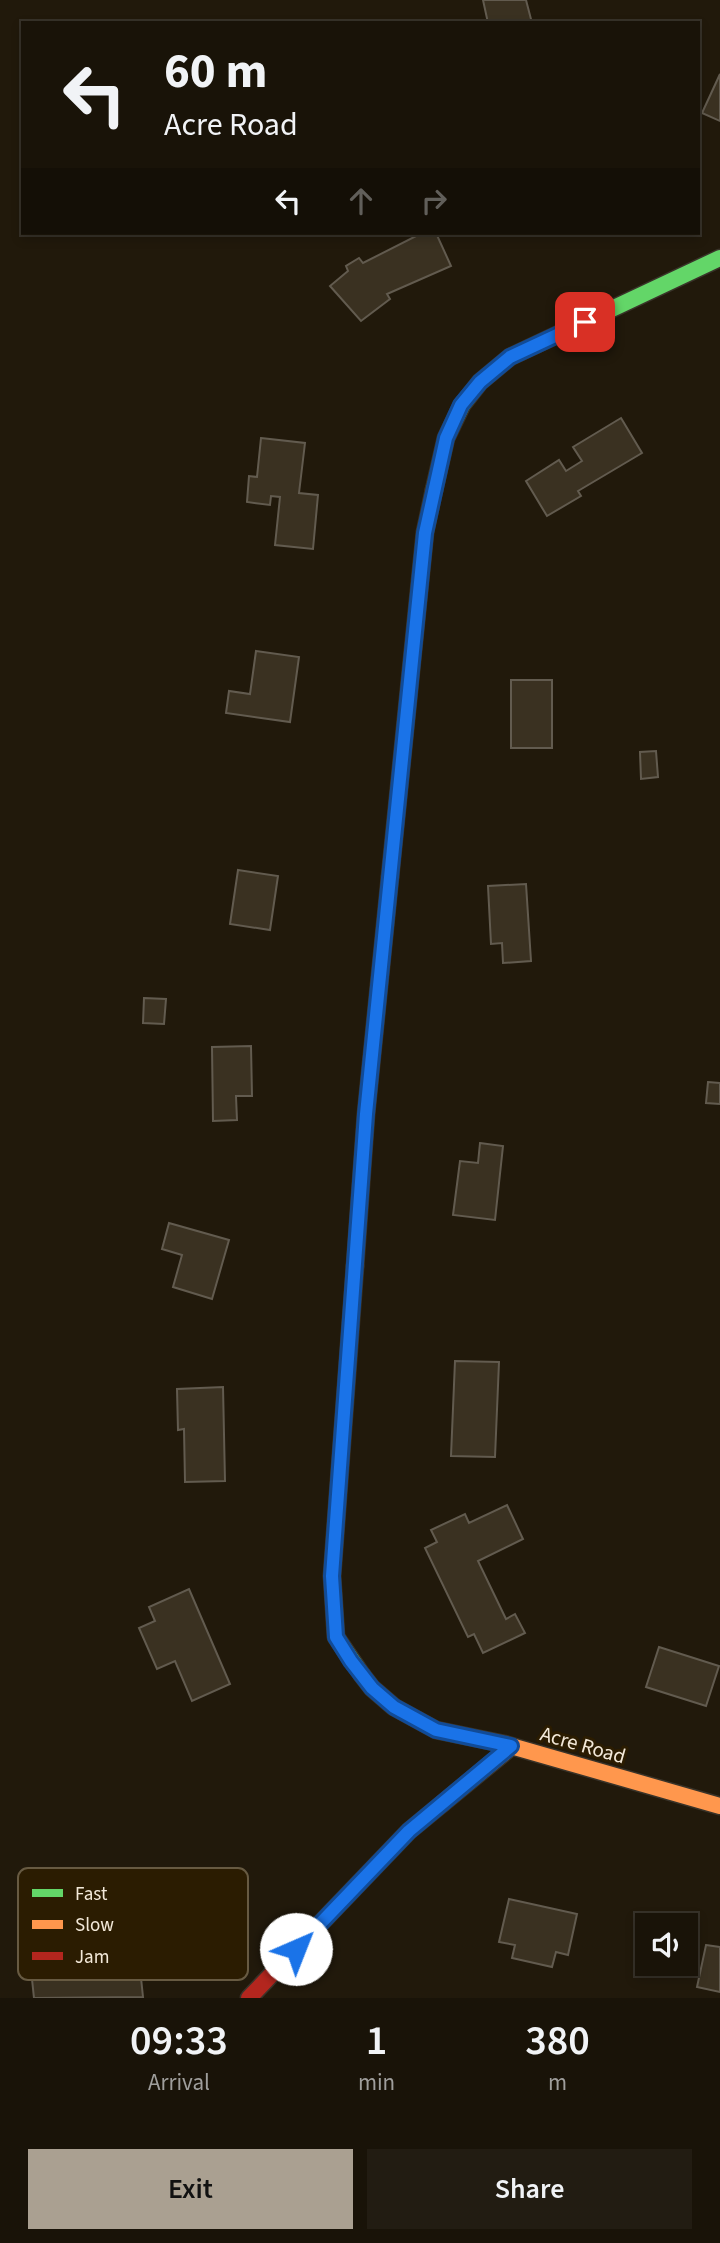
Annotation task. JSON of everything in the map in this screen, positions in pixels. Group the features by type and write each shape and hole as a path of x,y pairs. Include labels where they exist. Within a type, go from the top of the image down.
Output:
{"street":[{"name":"Acre Road","path":"720,258 510,357 480,382 461,405 446,438 425,533 366,1114 332,1576 336,1637 372,1688 394,1707 436,1730 511,1746 720,1806"},
{"path":"249,1998 409,1831 511,1746"}],"building":[{"path":"483,0 526,0 531,21 488,21"},
{"path":"720,74 720,121 702,113"},
{"path":"418,235 437,235 451,266 387,294 390,299 361,321 330,286 348,271 346,266 359,258 363,263"},
{"path":"621,418 642,453 578,491 581,496 547,516 526,481 559,460 566,471 582,461 573,447"},
{"path":"261,438 305,443 299,493 318,495 313,549 275,545 280,497 271,496 270,505 247,502 249,476 257,477"},
{"path":"256,651 299,657 290,722 226,713 229,691 250,694"},
{"path":"511,680 552,680 552,748 511,748"},
{"path":"656,751 658,777 641,779 640,752"},
{"path":"238,870 278,876 270,930 230,924"},
{"path":"526,884 531,961 503,963 502,943 491,944 488,886"},
{"path":"144,998 166,999 164,1024 143,1023"},
{"path":"251,1046 252,1096 236,1096 237,1120 213,1121 212,1047"},
{"path":"708,1082 720,1083 720,1104 706,1103"},
{"path":"480,1143 503,1146 495,1220 453,1215 460,1161 478,1163"},
{"path":"169,1223 229,1240 212,1299 173,1287 182,1255 162,1249"},
{"path":"455,1361 499,1362 495,1457 451,1456"},
{"path":"223,1387 225,1481 185,1482 184,1429 178,1430 177,1389"},
{"path":"507,1505 523,1539 478,1561 506,1619 515,1614 525,1633 483,1653 474,1634 468,1637 425,1548 437,1542 431,1530 465,1514 469,1523"},
{"path":"189,1589 230,1684 192,1701 175,1661 157,1669 139,1628 155,1621 149,1607"},
{"path":"659,1647 719,1666 706,1706 646,1687"},
{"path":"509,1899 577,1914 568,1955 556,1952 552,1967 512,1958 515,1945 499,1942"},
{"path":"706,1945 720,1947 720,1992 697,1987"},
{"path":"32,1980 141,1980 143,1997 34,1998"}],"traffic: fast":[{"path":"434,490 446,438 462,405 480,382 510,357 720,258"},
{"path":"355,1266 332,1576 336,1637 362,1675"}],"traffic: slow":[{"path":"355,1266 366,1114 390,877"},
{"path":"362,1675 372,1688 394,1707 436,1730 504,1744 720,1806"},
{"path":"443,1803 511,1747"}],"traffic: jam":[{"path":"390,877 425,532 434,490"},
{"path":"249,1998 409,1831 443,1803"}],"route":[{"path":"296,1949 409,1831 511,1746 436,1730 394,1707 372,1688 336,1637 332,1576 366,1114 425,533 446,438 461,405 480,382 510,357 585,322"}]}
